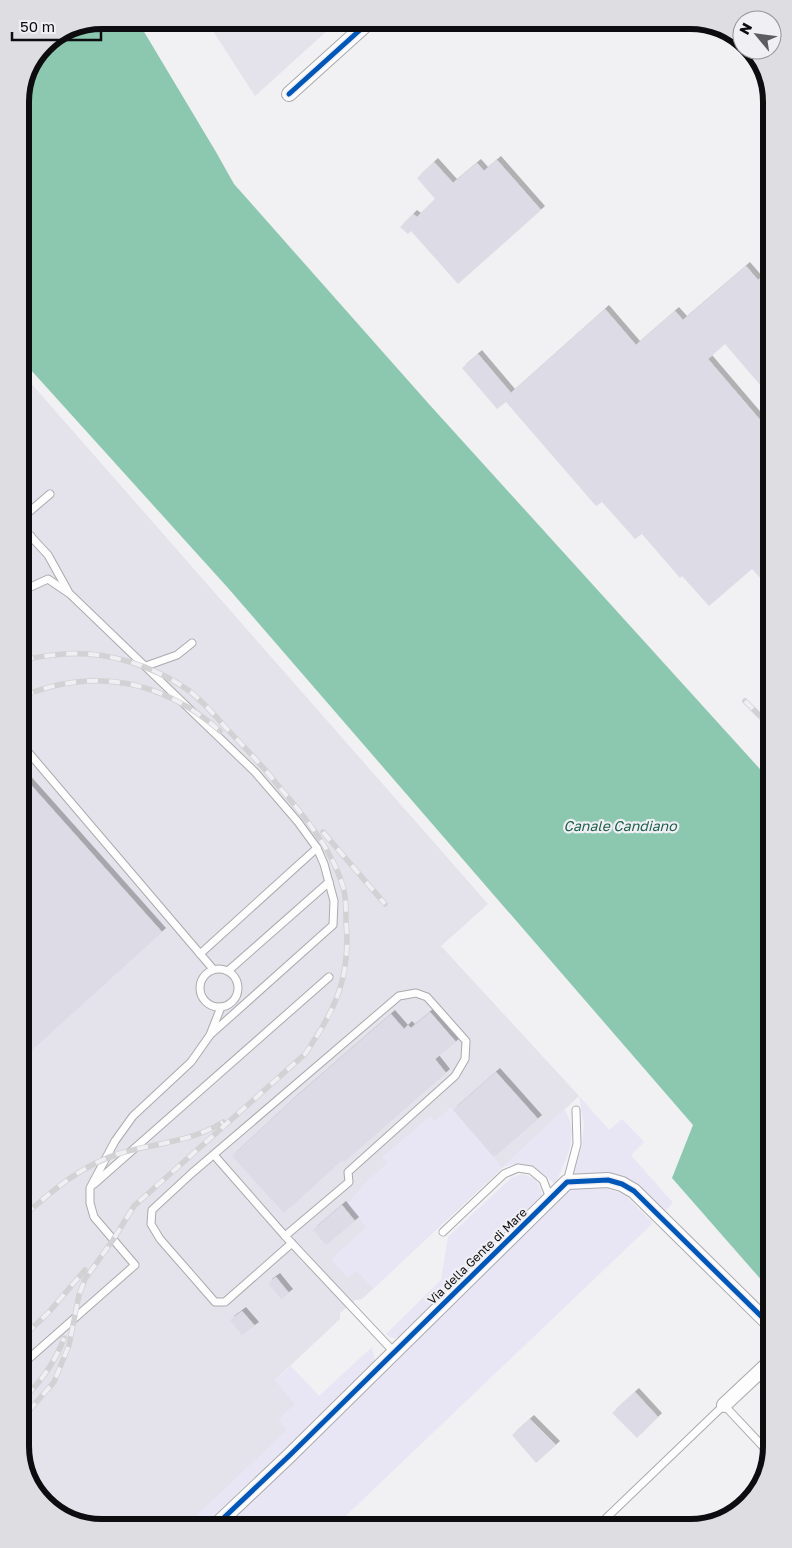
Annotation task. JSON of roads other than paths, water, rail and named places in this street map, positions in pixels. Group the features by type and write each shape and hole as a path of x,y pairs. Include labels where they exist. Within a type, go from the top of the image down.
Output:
{"street":[{"path":"290,94 361,29"},
{"path":"567,1182 608,1180 622,1184 634,1191 763,1317"},
{"name":"Via della Gente di Mare","path":"222,1519 567,1182"},
{"path":"724,1405 763,1368"}],"lane":[{"path":"29,512 50,494"},
{"path":"30,536 48,555 70,594"},
{"path":"29,588 48,579 70,594 255,772 298,822 317,848 324,864 334,902 333,925 210,1035 191,1062 133,1116 115,1141 90,1188 90,1203 94,1217 135,1265 29,1358"},
{"path":"146,666 177,655 192,643"},
{"path":"29,753 213,969"},
{"path":"200,954 317,848"},
{"path":"228,971 329,882"},
{"path":"219,968 228,971 236,978 238,991 232,1002 221,1007 210,1005 201,996 200,990 203,977 213,969 219,968"},
{"path":"90,1188 329,977"},
{"path":"285,1236 349,1182 348,1172 455,1076 465,1058 466,1041 427,997 416,993 399,996 152,1210 150,1224 160,1239 215,1302 225,1302 292,1243"},
{"path":"210,1035 221,1007"},
{"path":"567,1182 577,1144 576,1110"},
{"path":"214,1155 285,1236 394,1352"},
{"path":"443,1232 504,1174 518,1168 532,1170 543,1180 550,1198"},
{"path":"605,1519 724,1405 763,1447"}],"water":[{"name":"Canale Candiano","path":"142,29 234,184 428,403 763,772 763,1282 672,1178 693,1125 228,588 29,368 29,97 31,83 44,57 54,47 65,39 88,30"}],"railway":[{"path":"29,659 63,654 112,657 159,673 193,694 264,769 306,820 325,847 333,860 344,890 347,941 346,959 339,991 333,1007 316,1038 305,1054 134,1206 113,1240 85,1279 79,1295 69,1345 54,1382 29,1411"},
{"path":"29,694 50,687 76,682 102,681 127,684 151,690 175,700 198,714 220,731"},
{"path":"745,701 763,719"},
{"path":"323,832 385,904"},
{"path":"29,1212 58,1187 94,1164 121,1153 199,1134 223,1122"},
{"path":"29,1331 49,1312 85,1270"},
{"path":"29,1393 48,1369 64,1338"}]}
